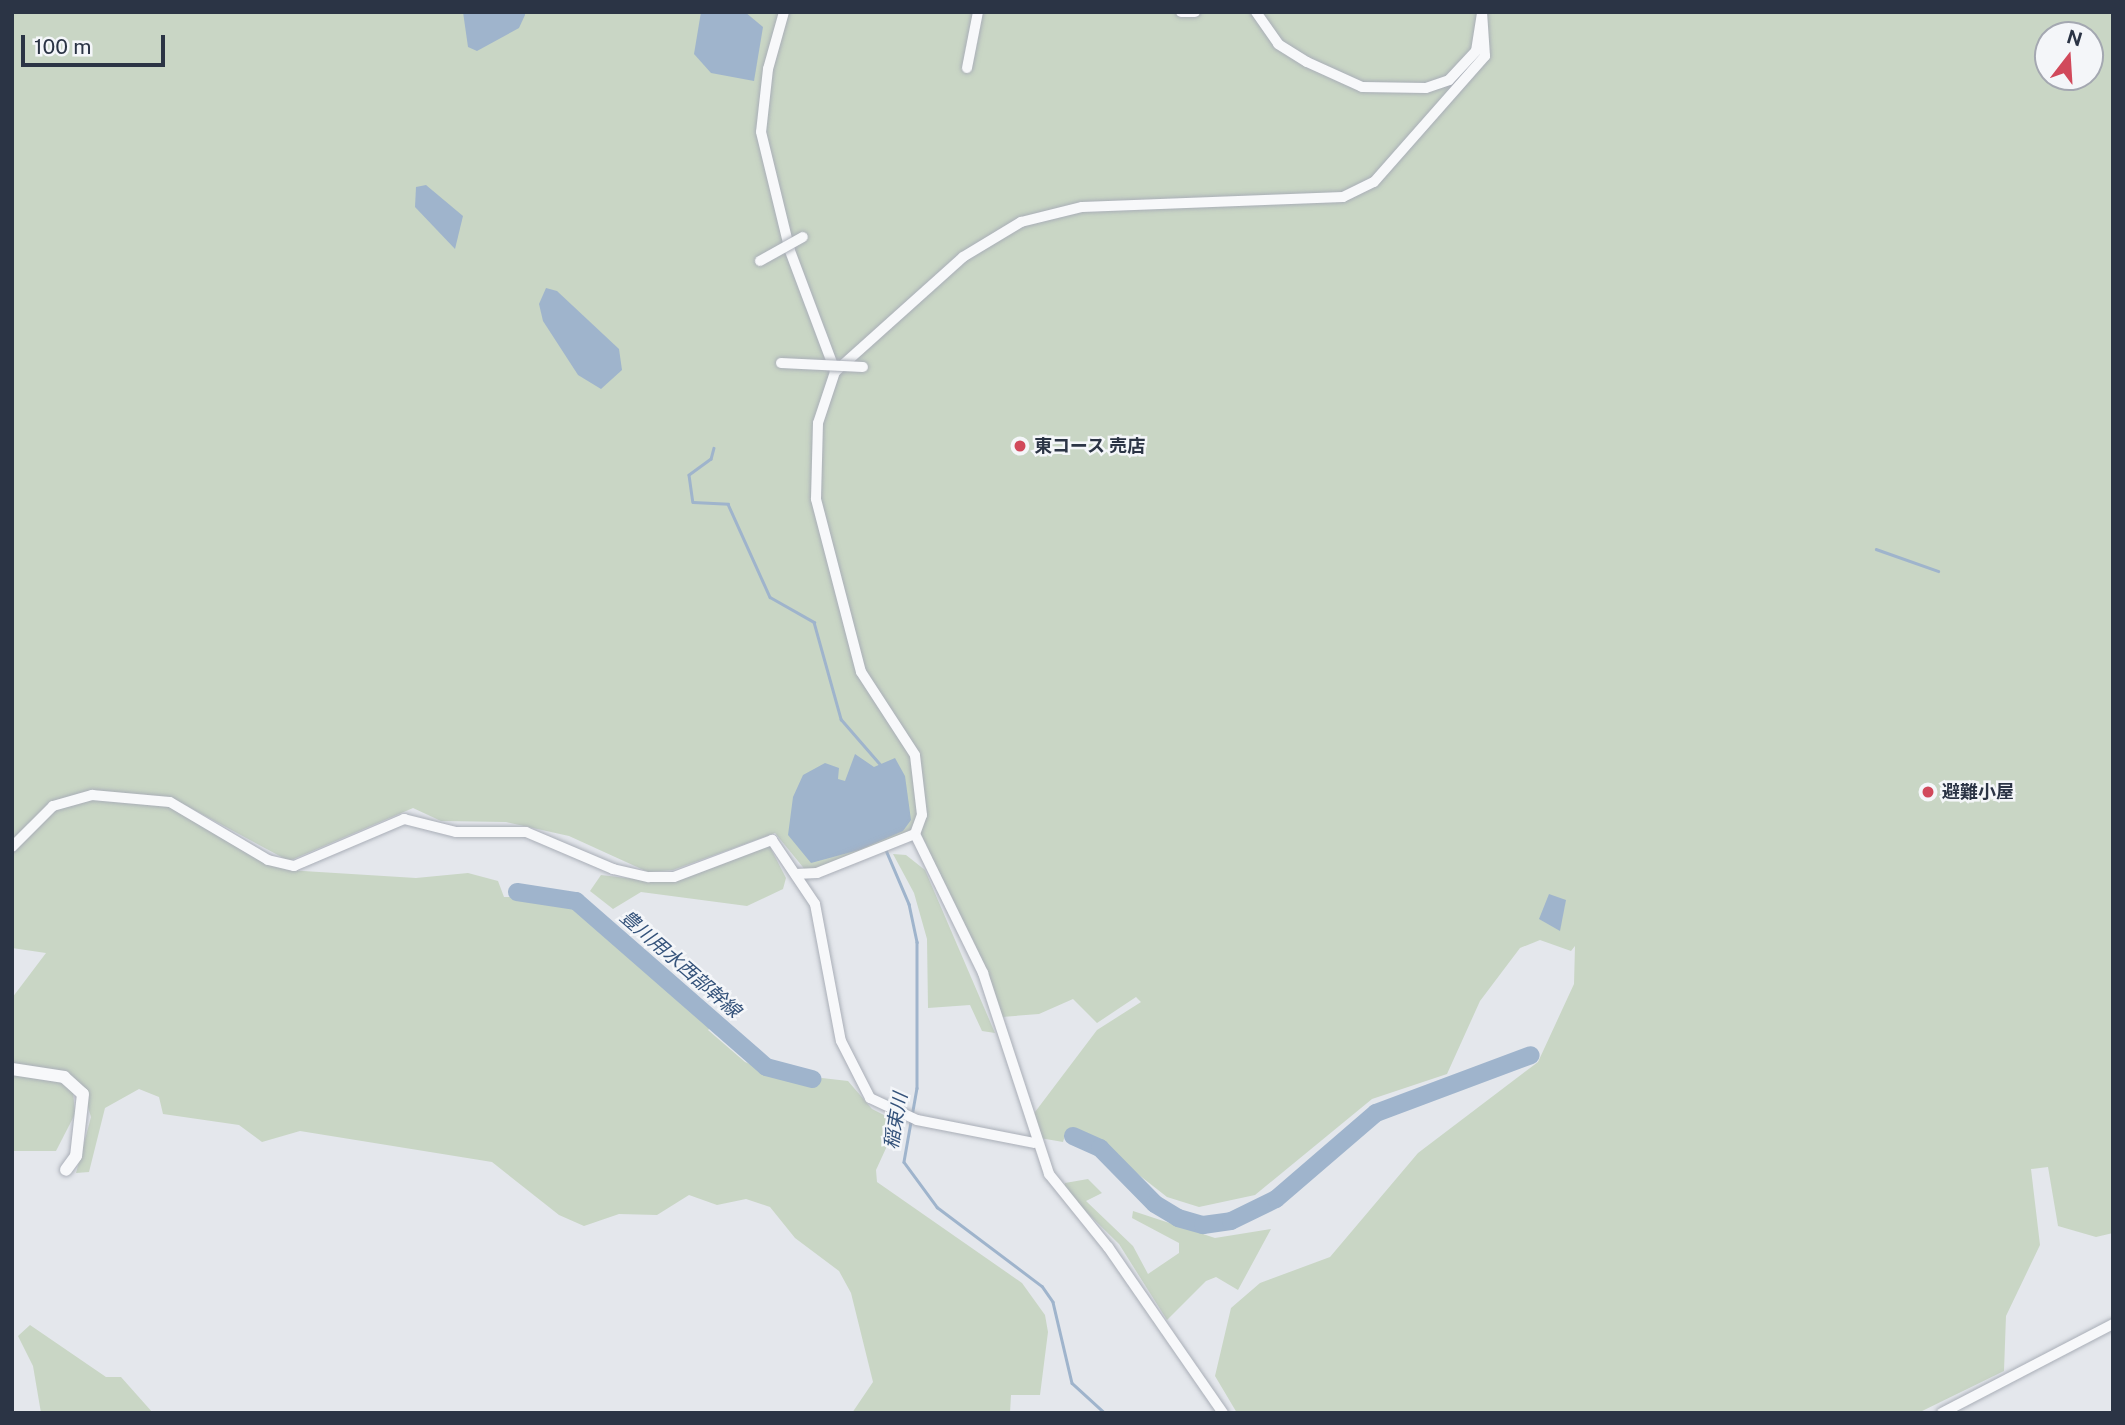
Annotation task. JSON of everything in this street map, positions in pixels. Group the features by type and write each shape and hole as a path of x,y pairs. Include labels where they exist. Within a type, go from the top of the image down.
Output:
{"street":[{"path":"784,12 768,69 761,132 790,251 835,372"},
{"path":"967,68 978,12"},
{"path":"1181,12 1195,12"},
{"path":"1256,12 1278,44 1307,62 1362,87 1426,88 1449,80 1476,51 1482,12"},
{"path":"1223,1413 1108,1247 1049,1174 1034,1143 983,973 915,834 922,815 915,755 861,672 816,499 818,423 835,372 963,257 1021,222 1082,207 1343,197 1374,182 1485,56 1482,12"},
{"path":"760,261 803,236"},
{"path":"781,363 863,367"},
{"path":"12,847 63,801 112,795 170,802 268,860 293,866 413,818 456,832 526,832 612,869 649,877 674,877 772,840 818,912 845,1054 870,1098 905,1117 1034,1143"},
{"path":"796,874 817,873 915,834"},
{"path":"12,1069 64,1077 83,1094 76,1156 65,1170"},
{"path":"1942,1413 2113,1324"}],"green space":[{"path":"12,12 2113,12 2113,1233 2096,1237 2058,1226 2048,1167 2031,1169 2040,1245 2006,1316 2004,1371 1918,1413 1237,1413 1215,1376 1231,1308 1260,1283 1330,1257 1418,1153 1538,1062 1574,984 1575,946 1571,951 1540,940 1520,948 1480,1001 1447,1074 1372,1099 1255,1195 1199,1207 1167,1197 1083,1131 1066,1132 1063,1142 1040,1138 1032,1116 1097,1030 1141,1002 1136,997 1097,1023 1073,999 1039,1014 1002,1017 921,834 907,833 807,872 775,833 673,870 648,872 569,836 506,822 441,821 413,808 289,861 172,798 101,792 58,800 12,843"},
{"path":"81,799 162,803 287,870 416,878 468,873 498,881 504,897 553,896 580,908 713,1025 708,1030 745,1062 801,1085 822,1078 848,1081 872,1109 898,1122 876,1170 877,1182 1022,1283 1045,1315 1048,1332 1040,1395 1011,1395 1010,1413 852,1413 873,1382 851,1293 839,1271 795,1238 770,1207 746,1199 717,1205 689,1195 657,1215 619,1214 584,1226 559,1215 492,1162 300,1131 262,1142 239,1125 163,1114 159,1097 139,1089 105,1108 89,1172 76,1173 91,1117 82,1087 12,1067 12,998 46,953 12,948 12,852 57,807"},
{"path":"769,845 786,878 783,889 747,906 641,892 613,909 590,891 601,875 651,881"},
{"path":"893,854 906,855 925,870 995,1033 982,1031 970,1005 928,1008 927,939 914,893"},
{"path":"12,1075 58,1081 73,1091 75,1114 56,1151 12,1151"},
{"path":"1088,1179 1102,1193 1086,1201 1133,1246 1148,1274 1179,1253 1179,1243 1132,1218 1133,1211 1215,1238 1271,1229 1238,1290 1216,1277 1206,1281 1167,1320 1119,1244 1064,1190 1065,1183"},
{"path":"30,1325 106,1377 121,1377 153,1413 41,1413 33,1366 18,1336"}],"water":[{"path":"463,12 525,12 525,15 519,28 477,51 468,47"},
{"path":"701,12 745,12 763,27 754,81 711,73 694,54"},
{"path":"426,185 463,216 455,249 415,207 416,187"},
{"path":"546,288 557,291 619,349 622,370 601,389 578,375 543,321 539,304"},
{"path":"855,754 874,767 895,758 905,776 911,820 903,831 859,850 811,863 788,835 793,797 803,775 825,763 839,768 838,779 845,781"},
{"path":"1549,894 1566,900 1560,931 1539,919"}],"waterway":[{"path":"714,448 711,459 689,475 693,502 728,504 770,597 814,622 841,719 880,764"},
{"path":"1876,549 1938,571"},
{"name":"稲束川","path":"886,850 909,904 917,942 917,1088 904,1162 937,1207 1042,1286 1053,1302 1072,1383 1105,1413"},
{"name":"豊川用水西部幹線","path":"517,892 576,901 766,1067 812,1079"},
{"name":"豊川用水西部幹線","path":"1073,1136 1100,1148 1155,1204 1178,1218 1203,1225 1231,1221 1276,1199 1376,1113 1531,1055"}],"place":[{"name":"東コース 売店","path":"1020,446"},
{"name":"避難小屋","path":"1928,792"}]}
